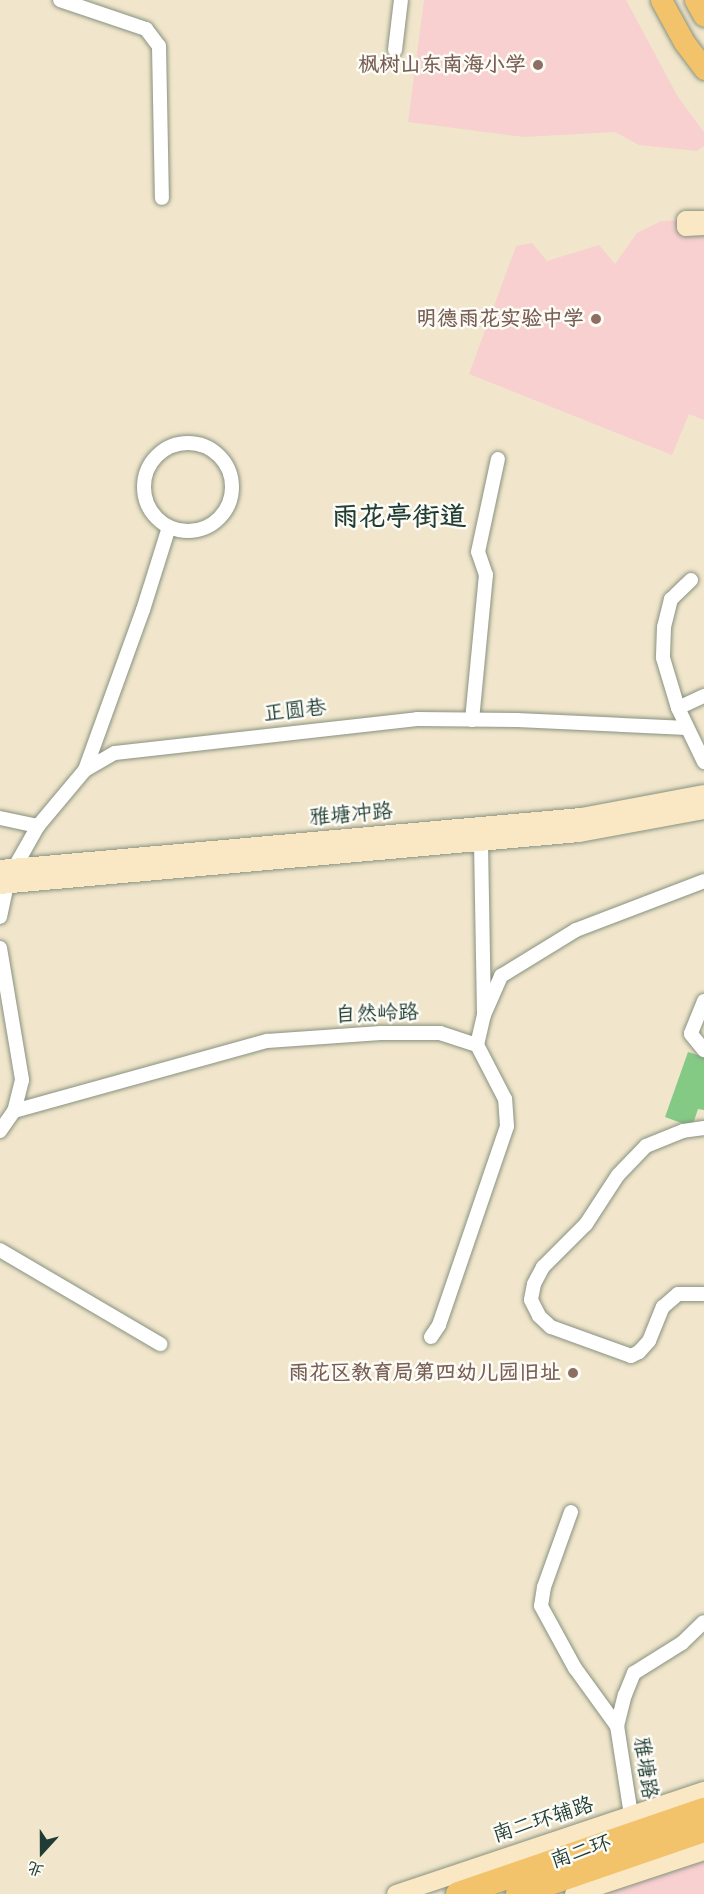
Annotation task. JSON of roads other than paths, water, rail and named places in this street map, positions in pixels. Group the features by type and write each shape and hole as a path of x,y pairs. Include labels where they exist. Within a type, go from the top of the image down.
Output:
{"highway":[{"name":"南二环","path":"458,1894 704,1810"},
{"name":"南二环","path":"518,1894 704,1830"}],"main road":[{"path":"661,0 680,35 704,69"},
{"path":"695,0 704,16"}],"street":[{"path":"60,0 146,29 159,46 162,198"},
{"path":"394,50 401,0"},
{"path":"704,220 686,220 686,227 704,226"},
{"path":"187,441 212,448 229,468 233,493 223,517 201,531 175,531 169,527 153,517 142,494 146,468 162,449 187,441"},
{"path":"472,720 486,575 478,552 498,459"},
{"path":"85,770 143,610 169,527"},
{"path":"692,580 671,599 664,627 663,658 678,708 704,762"},
{"path":"678,708 704,696"},
{"name":"正圆巷","path":"0,917 5,877 38,826 85,770 115,753 417,719 687,728"},
{"name":"雅塘冲路","path":"5,877 582,816 704,794"},
{"name":"雅塘冲路","path":"5,877 579,833 704,810"},
{"path":"0,818 38,826"},
{"path":"481,842 484,1015"},
{"path":"430,1338 439,1325 507,1126 505,1099 477,1044 484,1015 501,976 576,930 704,881"},
{"path":"0,948 22,1080 14,1111 0,1131"},
{"path":"704,1001 691,1034 704,1050"},
{"name":"自然岭路","path":"14,1111 267,1041 381,1033 440,1033 477,1044"},
{"path":"704,1128 683,1131 646,1146 618,1175 586,1224 543,1267 534,1284 531,1300 539,1316 551,1328 631,1356 639,1352 649,1341 663,1307 678,1294 704,1294"},
{"path":"0,1250 160,1344"},
{"path":"571,1512 544,1587 541,1606 575,1668 617,1726"},
{"name":"雅塘路","path":"631,1815 617,1726 634,1673 682,1643 704,1622"},
{"name":"南二环辅路","path":"396,1894 704,1791"},
{"path":"574,1894 704,1851"}],"place":[{"name":"枫树山东南海小学","path":"538,65"},
{"name":"明德雨花实验中学","path":"596,319"},
{"name":"雨花区教育局第四幼儿园旧址","path":"573,1373"}],"district":[{"name":"雨花亭街道","path":"399,517"}]}
